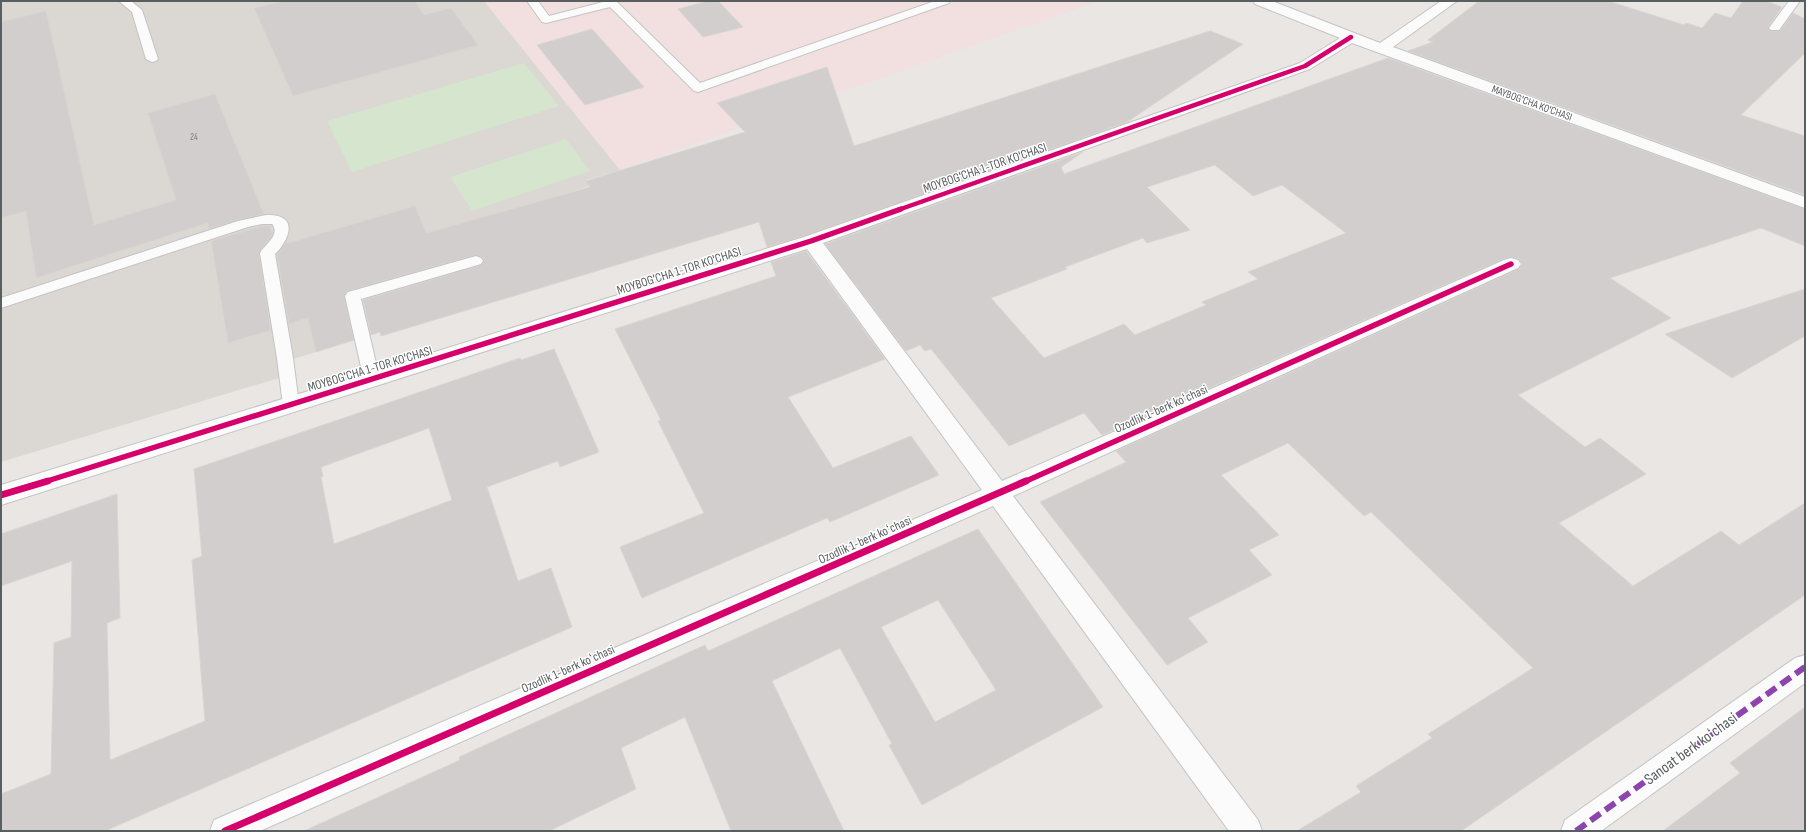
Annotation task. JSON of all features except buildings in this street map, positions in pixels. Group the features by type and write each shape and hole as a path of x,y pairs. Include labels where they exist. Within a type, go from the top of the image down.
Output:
{"street":[{"name":"MAYBOG'CHA KO'CHASI","path":"1260,1 1351,37 1805,203"},
{"path":"1382,48 1450,1"},
{"name":"MOYBOG'CHA 1-TOR KO'CHASI","path":"1,495 372,380 811,241 1305,66 1351,37"},
{"path":"811,241 1246,831"},
{"name":"Ozodlik 1-berk koʻchasi","path":"225,831 998,494 1511,264"},
{"name":"Sanoat berk koʻchasi","path":"1576,831 1805,667"}],"lane":[{"path":"124,1 137,10 152,59"},
{"path":"532,1 546,20 612,3 698,88 945,1"},
{"path":"1775,28 1795,1"},
{"path":"1,303 243,224 263,218 273,218 280,222 282,231 278,243 267,253 285,358 291,405"},
{"path":"372,380 353,296 476,260"}],"shaded area":[{"path":"1,1 484,1 620,170 586,180 589,186 483,217 298,275 316,352 280,363 282,377 1,462"},
{"path":"484,1 1100,1 620,170"}],"green space":[{"path":"524,63 559,106 352,172 327,121"},
{"path":"566,139 590,171 472,211 450,177"}],"marked path":[{"path":"1576,831 1805,667"}],"cycle path":[{"path":"1,495 372,380 811,241 1305,66 1351,37"},
{"path":"225,831 998,493 1511,264"}]}
